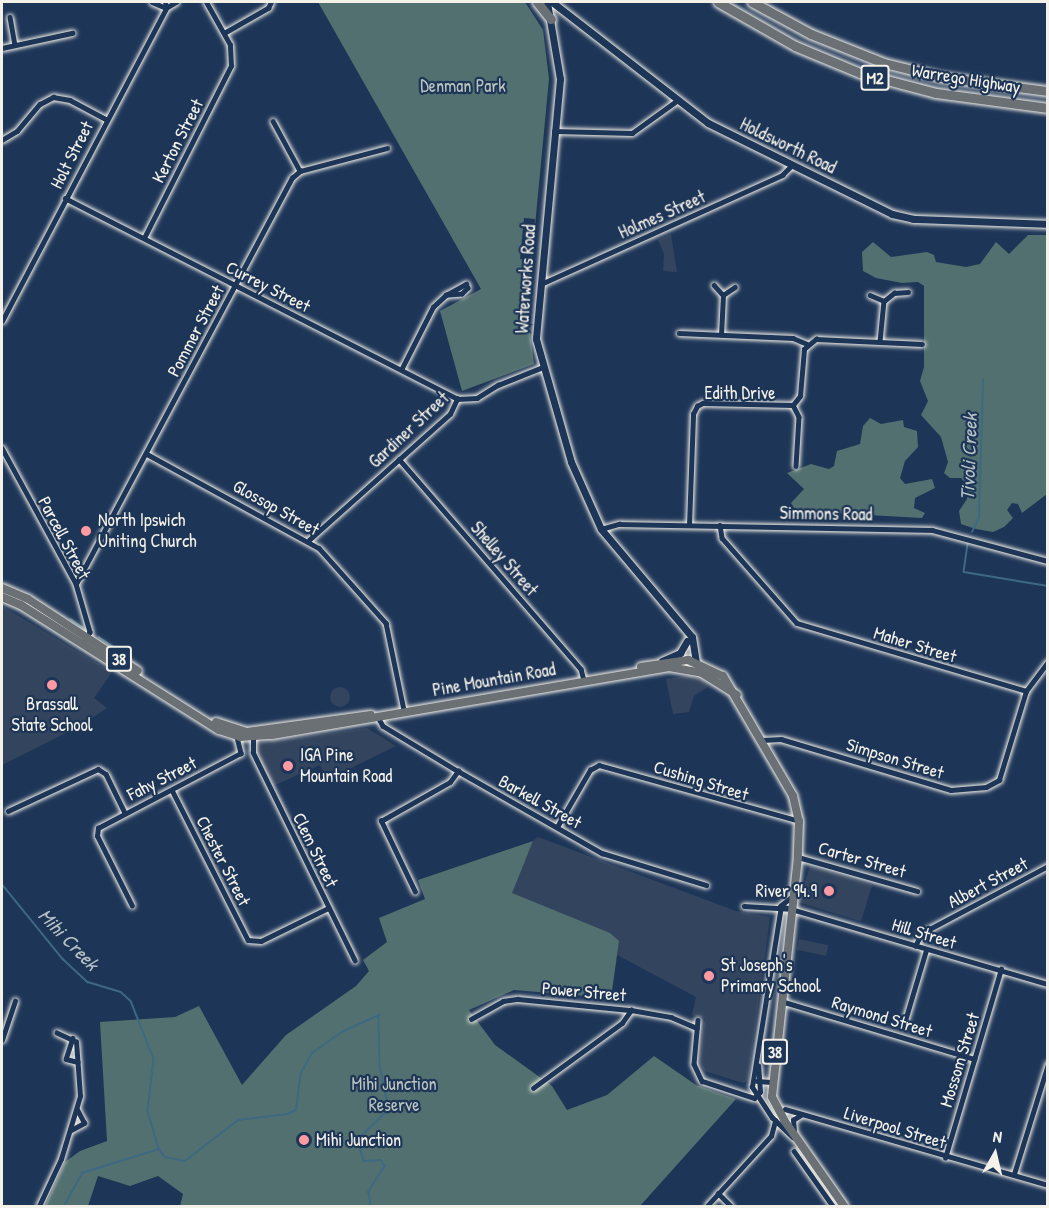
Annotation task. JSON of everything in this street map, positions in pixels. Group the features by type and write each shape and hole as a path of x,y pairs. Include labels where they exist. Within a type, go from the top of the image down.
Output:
{"highway":[{"path":"537,2 551,19"},
{"name":"Warrego Highway","path":"718,2 795,45 860,73 936,93 1047,108"},
{"name":"Warrego Highway","path":"752,2 794,26 861,55 921,73 1047,91"},
{"path":"765,2 789,16 794,26"}],"main road":[{"name":"Waterworks Road","path":"547,2 560,68 535,330 543,367 571,462 601,529 694,640 692,665"},
{"name":"Holdsworth Road","path":"552,2 717,129 902,217 1047,224"},
{"path":"551,19 566,12"},
{"name":"Pine Mountain Road","path":"2,588 28,600 86,641 236,734 256,738 616,674 692,665"},
{"name":"Pine Mountain Road","path":"2,597 86,641"},
{"name":"Waterworks Road","path":"683,627 692,665"},
{"path":"662,662 679,653 687,641"},
{"name":"Pine Mountain Road","path":"616,674 662,662 692,665 737,695 790,789 799,821 798,857 771,1082 774,1104 844,1206"}],"street":[{"path":"152,2 166,8"},
{"path":"165,2 166,8"},
{"path":"166,8 176,2"},
{"path":"206,2 224,33 268,8 272,2"},
{"name":"Holt Street","path":"2,321 105,119 166,8"},
{"path":"10,17 15,44"},
{"path":"2,48 72,33"},
{"name":"Kerton Street","path":"144,238 233,56 224,33"},
{"path":"2,140 29,120 40,104 54,97 70,100 105,119"},
{"path":"554,131 632,133 678,100"},
{"path":"273,121 300,171 387,148"},
{"name":"Holmes Street","path":"539,285 782,175 792,165"},
{"name":"Pommer Street","path":"76,585 292,178 300,171"},
{"name":"Currey Street","path":"65,198 402,368 457,399"},
{"path":"714,285 723,295 721,335"},
{"path":"723,295 735,287"},
{"path":"880,342 884,301 894,293 908,292"},
{"path":"402,368 433,307 446,295"},
{"path":"870,295 884,301"},
{"path":"679,333 793,338 807,344 816,339 922,344"},
{"name":"Edith Drive","path":"688,525 693,414 697,406 703,403 793,405 800,396 807,344"},
{"name":"Gardiner Street","path":"309,540 452,412 457,399 477,398 498,385 543,367"},
{"path":"793,405 799,417 796,466"},
{"name":"Parcell Street","path":"2,448 76,585 90,632 86,641"},
{"name":"Glossop Street","path":"147,454 309,540 386,623 404,710"},
{"name":"Shelley Street","path":"399,459 581,669 584,680"},
{"name":"Simmons Road","path":"601,529 615,524 932,530 969,537 1047,561"},
{"name":"Maher Street","path":"720,525 724,540 797,623 1026,691"},
{"name":"Simpson Street","path":"762,740 781,739 951,790 986,787 996,783 1001,775 1026,691 1047,662"},
{"name":"Barkell Street","path":"377,715 383,726 557,828 610,856 705,885"},
{"path":"236,734 241,753 252,752 256,738"},
{"name":"Clem Street","path":"252,752 355,960"},
{"name":"Fahy Street","path":"132,906 97,830 241,753"},
{"name":"Cushing Street","path":"557,828 596,765 799,821"},
{"path":"8,811 100,769 125,813"},
{"path":"415,892 381,821 450,782 458,771"},
{"name":"Chester Street","path":"172,790 245,937 251,942 261,941 328,908"},
{"name":"Carter Street","path":"798,857 917,891"},
{"name":"Albert Street","path":"915,946 922,933 1046,868"},
{"path":"752,1085 758,1061 778,909 795,894"},
{"path":"744,906 778,909 786,906 793,909"},
{"name":"Hill Street","path":"793,909 1047,984"},
{"path":"904,1024 926,950"},
{"name":"Mossom Street","path":"945,1158 1001,969"},
{"name":"Power Street","path":"471,1019 503,1001 518,999 631,1010 671,1017 697,1028"},
{"path":"2,1040 15,1001"},
{"name":"Raymond Street","path":"782,1001 974,1059"},
{"path":"533,1088 622,1023 631,1010"},
{"path":"698,1020 694,1056 696,1074 708,1084 756,1097 759,1080 758,1061"},
{"path":"57,1032 73,1038"},
{"path":"39,1206 77,1110 78,1062 73,1038"},
{"path":"73,1038 66,1059 78,1062"},
{"path":"1014,1174 1047,1064"},
{"path":"739,1094 759,1080 771,1082"},
{"name":"Pine Mountain Road","path":"752,1085 756,1097 775,1121 798,1141"},
{"name":"Liverpool Street","path":"785,1109 945,1158 1014,1174 1047,1185"},
{"path":"71,1130 84,1123 77,1110"},
{"path":"798,1141 792,1122 804,1115"},
{"path":"707,1206 771,1136 775,1121"},
{"path":"771,1136 788,1133"},
{"path":"795,1151 833,1206"},
{"path":"718,1193 731,1206"}],"shaded area":[{"path":"671,234 677,272 663,271 664,254 658,240"},
{"name":"Brassall State School","path":"2,606 112,672 94,698 107,708 80,726 2,765"},
{"path":"690,675 706,682 708,687 694,696 689,712 673,714 666,679"},
{"path":"340,687 347,690 350,697 347,704 340,707 333,704 330,697 333,690"},
{"path":"367,728 396,746 327,780 320,765 273,786 255,747 257,743"},
{"name":"St Joseph's Primary School","path":"538,837 736,911 770,917 748,1081 743,1083 704,1071 699,1061 705,1018 692,1015 696,997 617,955 619,941 511,893 533,841"},
{"path":"810,866 872,885 861,921 799,902"},
{"path":"799,939 828,945 826,956 797,950"}],"green space":[{"name":"Denman Park","path":"318,2 525,2 543,30 549,79 527,310 534,364 462,391 440,311 481,289","holes":["524,218 535,219 531,260 520,259"]},
{"path":"1028,235 1047,235 1047,494 1022,513 1018,504 1012,503 1007,510 1013,518 1004,527 993,532 961,524 959,511 967,499 967,484 961,478 950,478 944,473 948,462 941,437 921,415 928,401 920,381 924,367 924,286 918,282 902,283 876,278 863,271 862,252 873,242 891,257 927,252 934,255 936,262 966,267 980,264 996,242 1009,254"},
{"path":"870,418 881,424 903,420 904,427 917,431 918,447 905,461 900,478 905,484 932,479 935,488 915,498 914,508 925,513 922,518 796,511 791,503 804,489 787,473 811,464 829,469 834,466 837,451 860,444 863,426"},
{"name":"Mihi Junction Reserve","path":"533,841 512,893 610,933 619,941 611,998 514,990 469,1010 495,1045 552,1086 567,1110 607,1095 654,1056 696,1085 736,1099 640,1206 180,1206 183,1194 158,1176 130,1186 98,1176 88,1206 45,1206 65,1162 80,1151 107,1141 100,1022 175,1017 199,1006 242,1085 286,1035 356,986 369,971 363,960 387,942 379,918 425,899 418,880"}],"waterway":[{"name":"Tivoli Creek","path":"972,532 979,518 983,380"},
{"name":"Tivoli Creek","path":"968,544 964,572 1048,586"},
{"path":"71,619 82,627"},
{"path":"99,637 112,646"},
{"name":"Mihi Creek","path":"2,884 63,959 88,982 121,992 131,1001 154,1059 148,1111 159,1149 165,1157 185,1161 238,1120 288,1114 296,1110 300,1075 312,1053 342,1032 379,1015 380,1065 389,1110 358,1140 364,1161 381,1160 385,1166 369,1192 371,1206"},
{"path":"64,1206 82,1173 159,1149"}],"place":[{"name":"North Ipswich Uniting Church","path":"86,531"},
{"name":"Brassall State School","path":"52,685"},
{"name":"IGA Pine Mountain Road","path":"288,766"},
{"name":"River 94.9","path":"829,891"},
{"name":"St Joseph's Primary School","path":"709,976"},
{"name":"Mihi Junction","path":"304,1140"}]}
